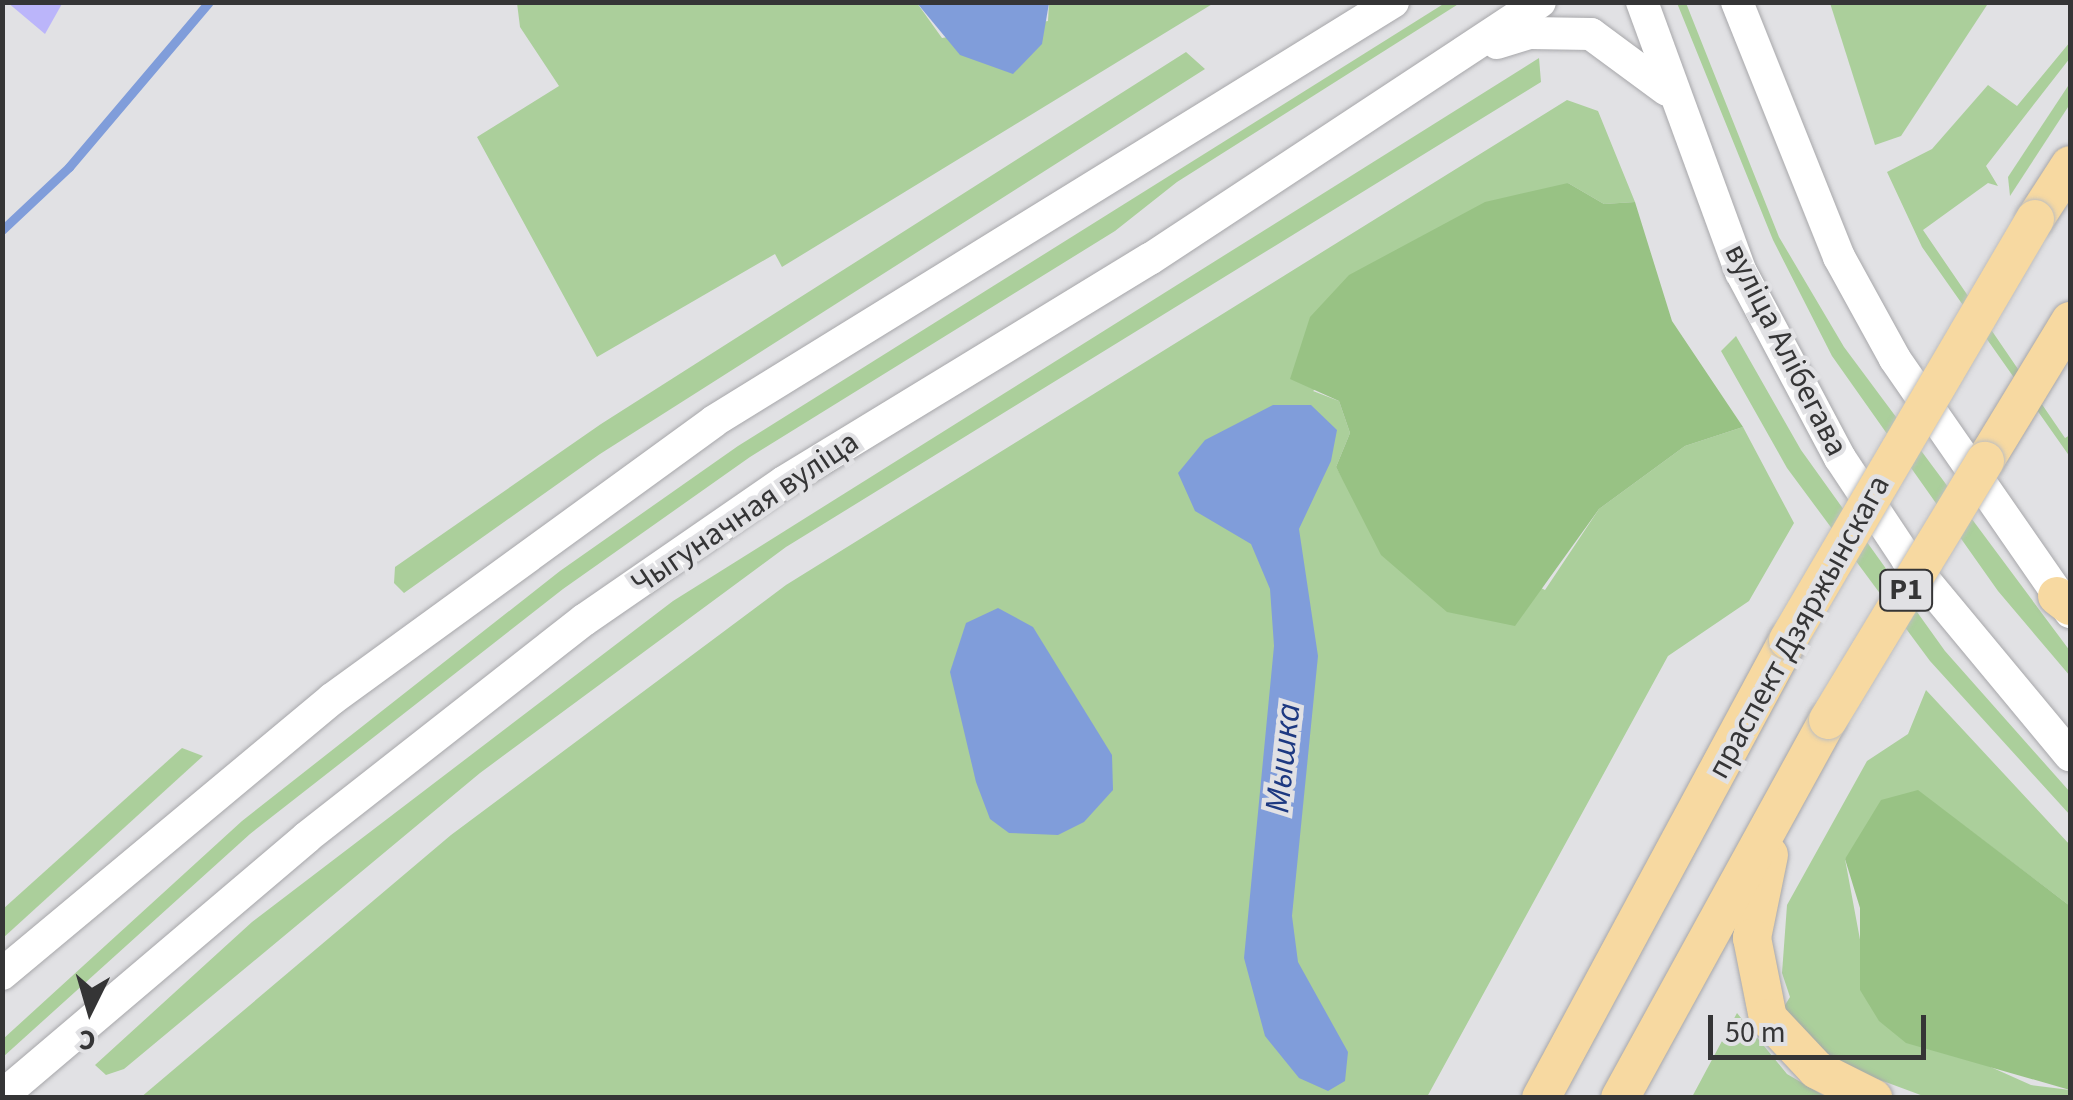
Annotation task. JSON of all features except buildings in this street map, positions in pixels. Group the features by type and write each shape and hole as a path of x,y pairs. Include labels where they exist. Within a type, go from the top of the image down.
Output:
{"main road":[{"path":"2,974 332,699 714,421 1393,2"},
{"name":"Чыгуначная вуліца","path":"2,1096 306,838 584,620 784,482 1150,259 1540,2"},
{"name":"вуліца Алібегава","path":"1642,2 1671,92 1764,323 1840,458 1907,560 2070,755"},
{"path":"1738,2 1840,257 1896,359 2066,604"},
{"path":"1465,53 1530,32 1590,34 1671,92"},
{"name":"праспект Дзяржынскага","path":"1541,1098 1788,640 2070,165"},
{"name":"Р1","path":"1874,1098 1848,1090 1792,1048 1757,989 1756,908 1783,800 2070,321"},
{"path":"1620,1098 1783,800"}],"green space":[{"path":"1989,2 1901,136 1875,145 1830,3"},
{"path":"517,3 917,3 942,38 1048,21 1049,3 1214,3 782,267 775,254 597,357 477,137 559,86 520,27"},
{"path":"1445,3 1460,3 1177,182 1115,231 750,457 563,589 250,834 3,1057 3,1039 242,821 560,571 738,446"},
{"path":"1677,3 1686,3 1779,237 1844,347 2070,651 2070,676 1998,591 1832,356 1773,240"},
{"path":"2070,42 2070,58 1986,166 1998,186 1988,183 1923,230 2065,438 2070,435 2070,457 1922,247 1887,172 1932,149 1988,85 2017,106"},
{"path":"1186,52 1205,69 600,454 404,593 394,583 395,567 601,424"},
{"path":"1539,58 1541,82 786,547 480,773 124,1069 106,1075 95,1065 252,922 673,601"},
{"path":"2070,83 2070,104 2010,196 2008,177"},
{"path":"1567,100 1598,111 1635,202 1604,204 1568,183 1313,391 1339,401 1350,433 1336,467 1352,495 1545,590 1599,509 1685,446 1743,427 1794,523 1749,601 1668,656 1427,1097 140,1098 451,835 786,585"},
{"path":"1568,183 1604,204 1635,202 1672,321 1743,427 1685,446 1599,509 1515,626 1447,612 1381,555 1336,467 1350,433 1339,401 1290,379 1310,317 1349,275 1485,202"},
{"path":"1736,336 1801,450 1945,651 2070,792 2070,815 1930,661 1787,468 1721,351"},
{"path":"1926,690 2070,845 2070,906 1918,791 1845,859 1861,945 1984,1064 2031,1085 2070,1090 2070,1097 1926,1097 1829,1061 1782,1010 1790,997 1782,973 1787,905 1867,761 1908,734"},
{"path":"182,748 203,756 3,938 3,909"},
{"path":"1918,790 2070,906 2070,1090 1906,1043 1879,1021 1860,990 1860,908 1845,859 1881,800"},
{"path":"1737,1013 1787,1074 1826,1097 1692,1097"}],"water":[{"path":"917,3 1049,3 1042,44 1013,74 960,55"},
{"name":"Мышка","path":"1273,405 1311,405 1337,430 1331,461 1299,529 1318,656 1292,916 1298,962 1348,1052 1345,1081 1328,1091 1299,1078 1265,1036 1244,958 1274,646 1270,589 1251,544 1195,511 1178,473 1205,440"},
{"path":"998,608 1033,627 1112,755 1113,790 1084,822 1058,835 1009,833 990,819 976,782 950,672 966,623"}],"waterway":[{"path":"2,230 69,167 209,2"}]}
